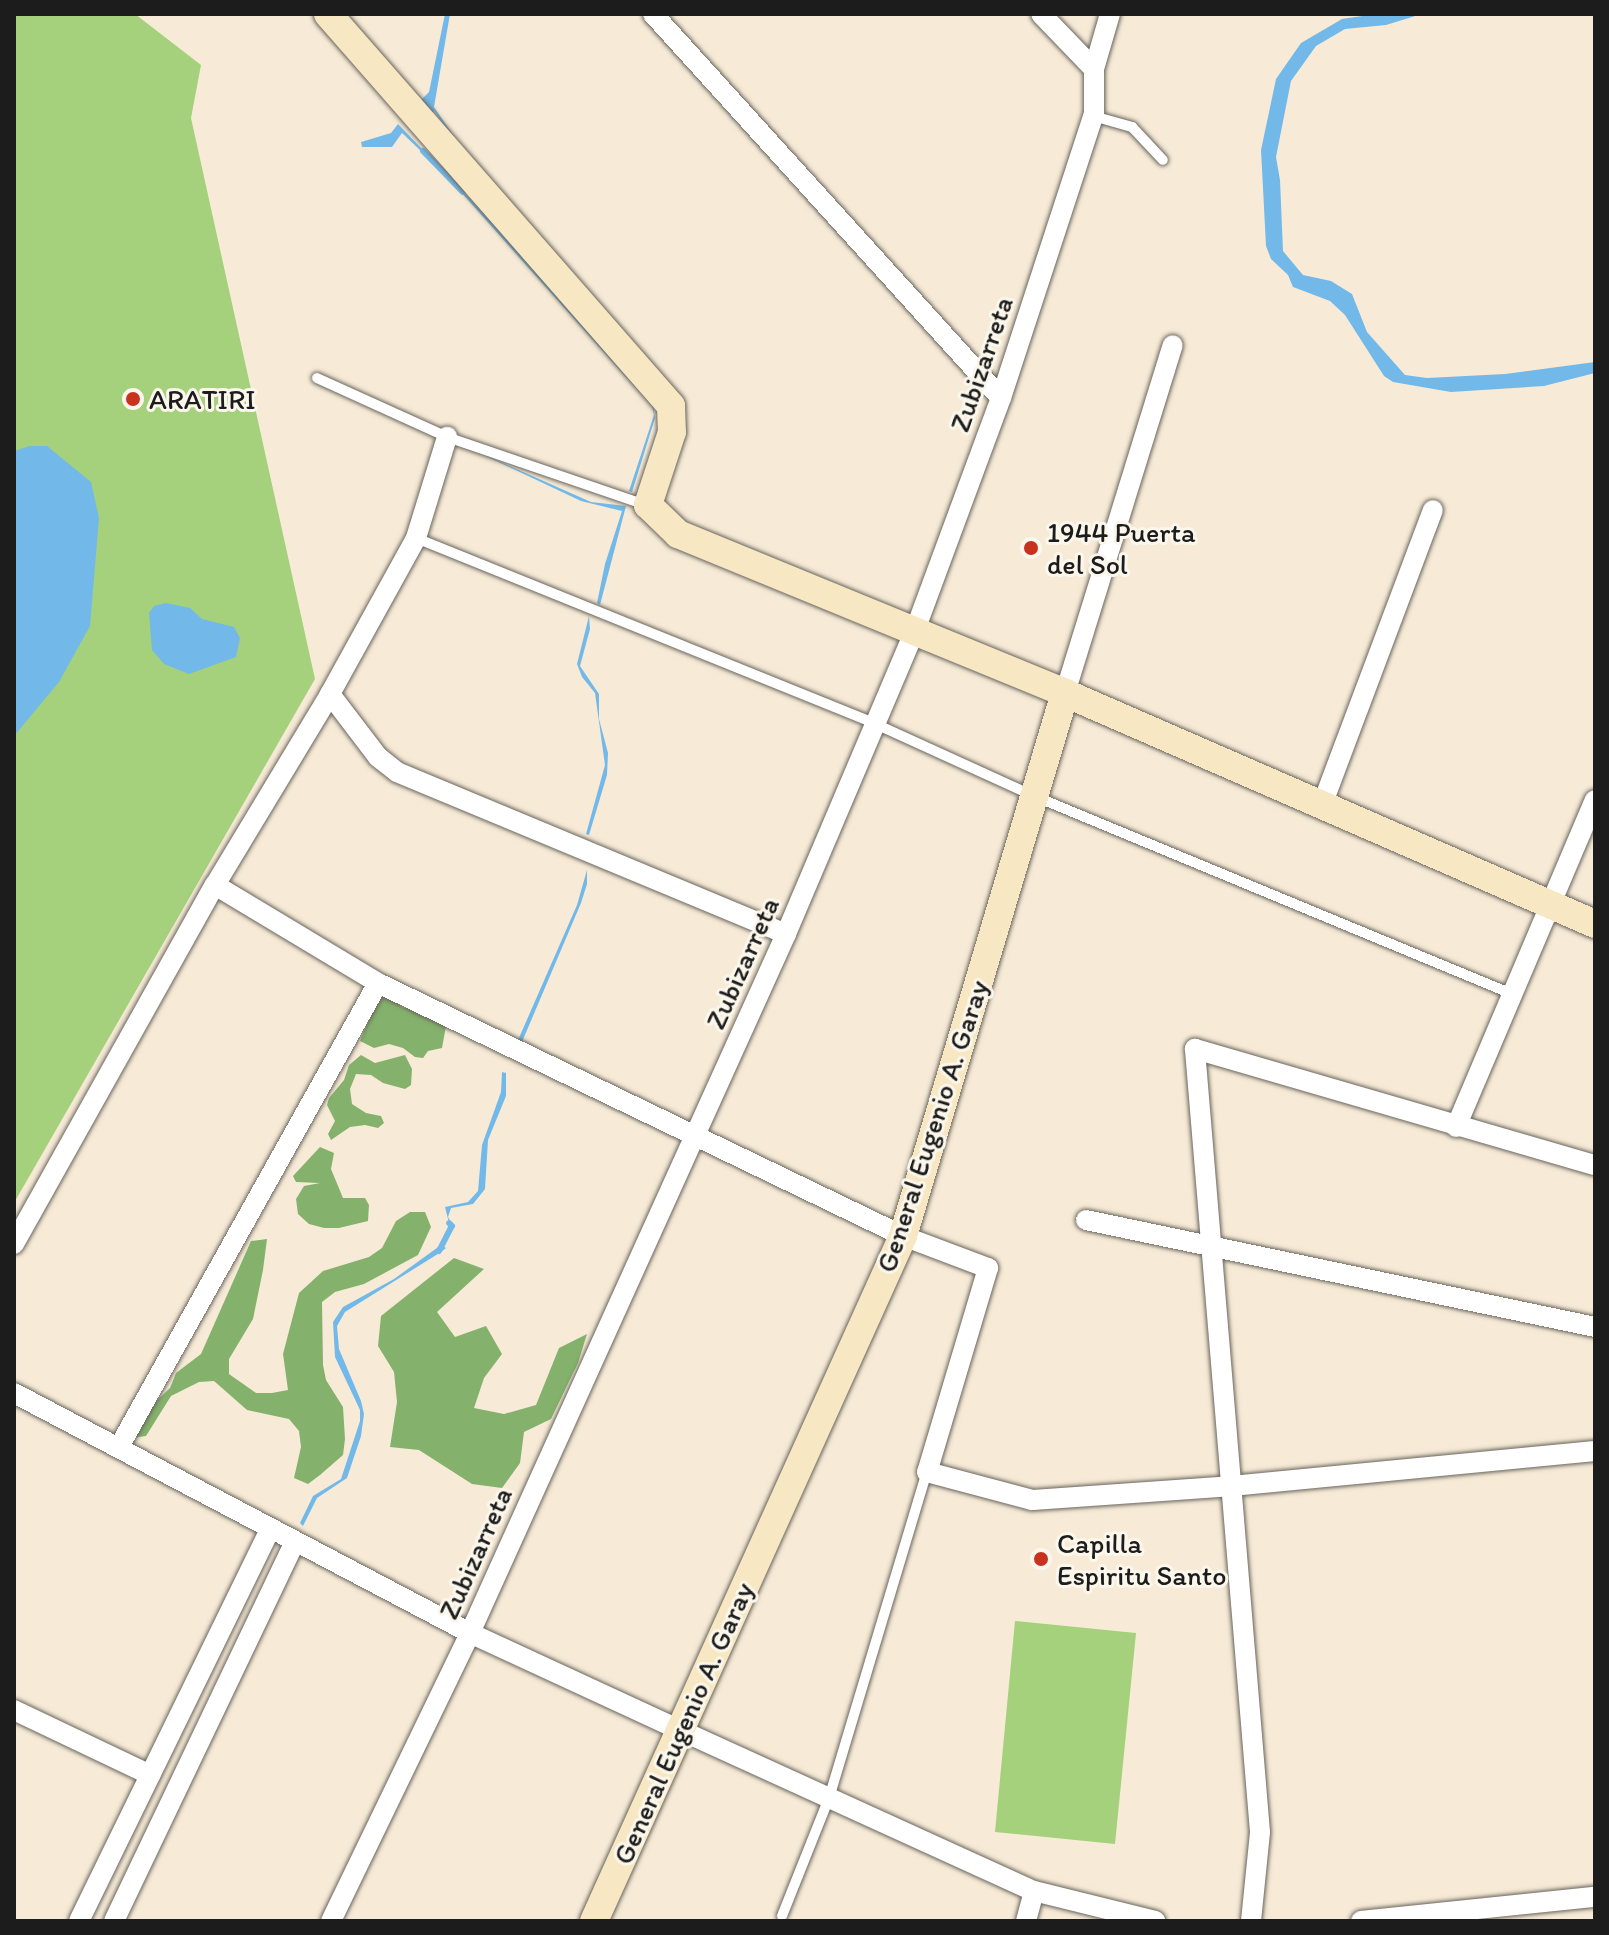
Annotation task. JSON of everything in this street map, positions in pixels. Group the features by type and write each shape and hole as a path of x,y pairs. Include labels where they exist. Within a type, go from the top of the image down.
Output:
{"street":[{"path":"328,14 671,406 672,432 648,505 678,534 1065,693 1595,924"},
{"path":"653,14 1001,398"},
{"path":"1041,14 1094,69"},
{"name":"Zubizarreta","path":"331,1921 470,1633 878,725 1001,398 1093,116 1094,69 1110,14"},
{"name":"General Eugenio A. Garay","path":"594,1921 903,1236 1065,693 1173,345"},
{"path":"14,1244 215,885 330,694 416,538 447,437"},
{"path":"1322,805 1433,510"},
{"path":"330,694 378,757 397,772 786,934"},
{"path":"1456,1127 1595,800"},
{"path":"215,885 378,983 903,1236 988,1268 927,1472 1032,1500 1231,1486 1595,1451"},
{"path":"119,1447 378,983"},
{"path":"1251,1921 1260,1832 1195,1049 1595,1165"},
{"path":"1086,1220 1595,1327"},
{"path":"14,1393 470,1633 1034,1891 1155,1921"},
{"path":"79,1921 270,1530"},
{"path":"114,1921 295,1542"},
{"path":"14,1710 150,1775"},
{"path":"1026,1921 1034,1891"},
{"path":"1361,1921 1595,1897"}],"lane":[{"path":"1093,116 1132,127 1163,160"},
{"path":"317,378 447,437 648,505"},
{"path":"416,538 878,725 1034,796 1512,994"},
{"path":"782,1916 829,1798 927,1472"}],"green space":[{"name":"ARATIRI","path":"14,14 135,14 201,65 191,118 315,679 14,1203"},
{"path":"387,996 404,1008 422,1008 446,1026 442,1048 428,1051 423,1058 389,1044 374,1048 360,1041 378,998"},
{"path":"361,1055 375,1063 405,1055 412,1069 411,1085 405,1089 383,1083 371,1075 356,1074 350,1089 352,1104 366,1113 381,1116 384,1123 378,1128 365,1125 350,1127 331,1140 328,1134 335,1121 327,1105 329,1098 344,1080 349,1065"},
{"path":"320,1147 334,1153 331,1169 343,1198 365,1198 369,1205 368,1221 324,1228 309,1224 298,1214 296,1199 304,1186 320,1183 296,1182 293,1176"},
{"path":"410,1212 425,1212 431,1227 418,1255 364,1284 335,1292 322,1302 323,1365 326,1380 343,1407 345,1439 343,1455 320,1475 308,1484 294,1478 301,1447 299,1431 289,1419 247,1410 214,1381 199,1382 171,1396 146,1436 131,1438 147,1410 170,1388 176,1373 201,1354 251,1241 267,1239 263,1270 253,1319 229,1359 229,1374 256,1393 272,1393 288,1390 283,1354 299,1293 323,1271 369,1257 382,1248 396,1221"},
{"path":"454,1258 484,1269 437,1312 455,1337 486,1326 502,1354 484,1378 474,1408 504,1414 536,1405 559,1348 587,1334 578,1363 551,1419 524,1432 520,1463 502,1488 472,1484 419,1450 390,1447 397,1402 394,1372 378,1346 381,1316"},
{"path":"1015,1621 1136,1633 1115,1844 995,1832"}],"water":[{"path":"445,14 450,14 434,107 476,169 434,111 421,100 429,92"},
{"path":"1376,14 1422,14 1386,25 1345,29 1316,46 1291,81 1276,157 1283,251 1303,275 1331,281 1352,294 1367,332 1405,375 1427,378 1505,374 1595,362 1595,373 1544,386 1451,392 1393,382 1384,376 1345,315 1330,301 1293,287 1288,275 1271,259 1266,246 1261,150 1276,79 1301,43 1342,19"},
{"path":"398,124 477,206 653,404 655,418 632,492 629,491 654,415 652,406 443,172 402,133 392,147 362,147 361,142 391,133"},
{"path":"30,446 47,446 91,482 99,518 90,626 59,682 14,736 14,451"},
{"path":"471,449 591,502 626,506 600,605 597,603 605,564 622,511 581,501"},
{"path":"166,603 190,608 202,619 234,627 240,638 236,657 189,674 164,664 152,650 149,613 154,606"},
{"path":"589,616 590,629 580,666 599,694 599,719 608,753 607,775 589,835 586,834 605,765 595,693 582,677 577,664"},
{"path":"587,870 587,884 581,903 519,1049 515,1047 577,905"},
{"path":"502,1072 506,1073 506,1096 488,1140 485,1189 473,1204 451,1208 448,1217 454,1228 450,1227 445,1207 468,1202 478,1191 482,1145 501,1092"},
{"path":"441,1245 446,1248 345,1312 337,1326 339,1349 364,1414 361,1436 347,1478 317,1498 303,1526 300,1523 313,1496 341,1479 360,1421 360,1410 335,1357 333,1322 343,1307 394,1279"}],"waterway":[{"path":"423,151 463,192"},
{"path":"439,1251 452,1226 449,1223"}],"place":[{"name":"ARATIRI","path":"133,399"},
{"name":"1944 Puerta del Sol","path":"1031,548"},
{"name":"Capilla Espiritu Santo","path":"1041,1559"}]}
